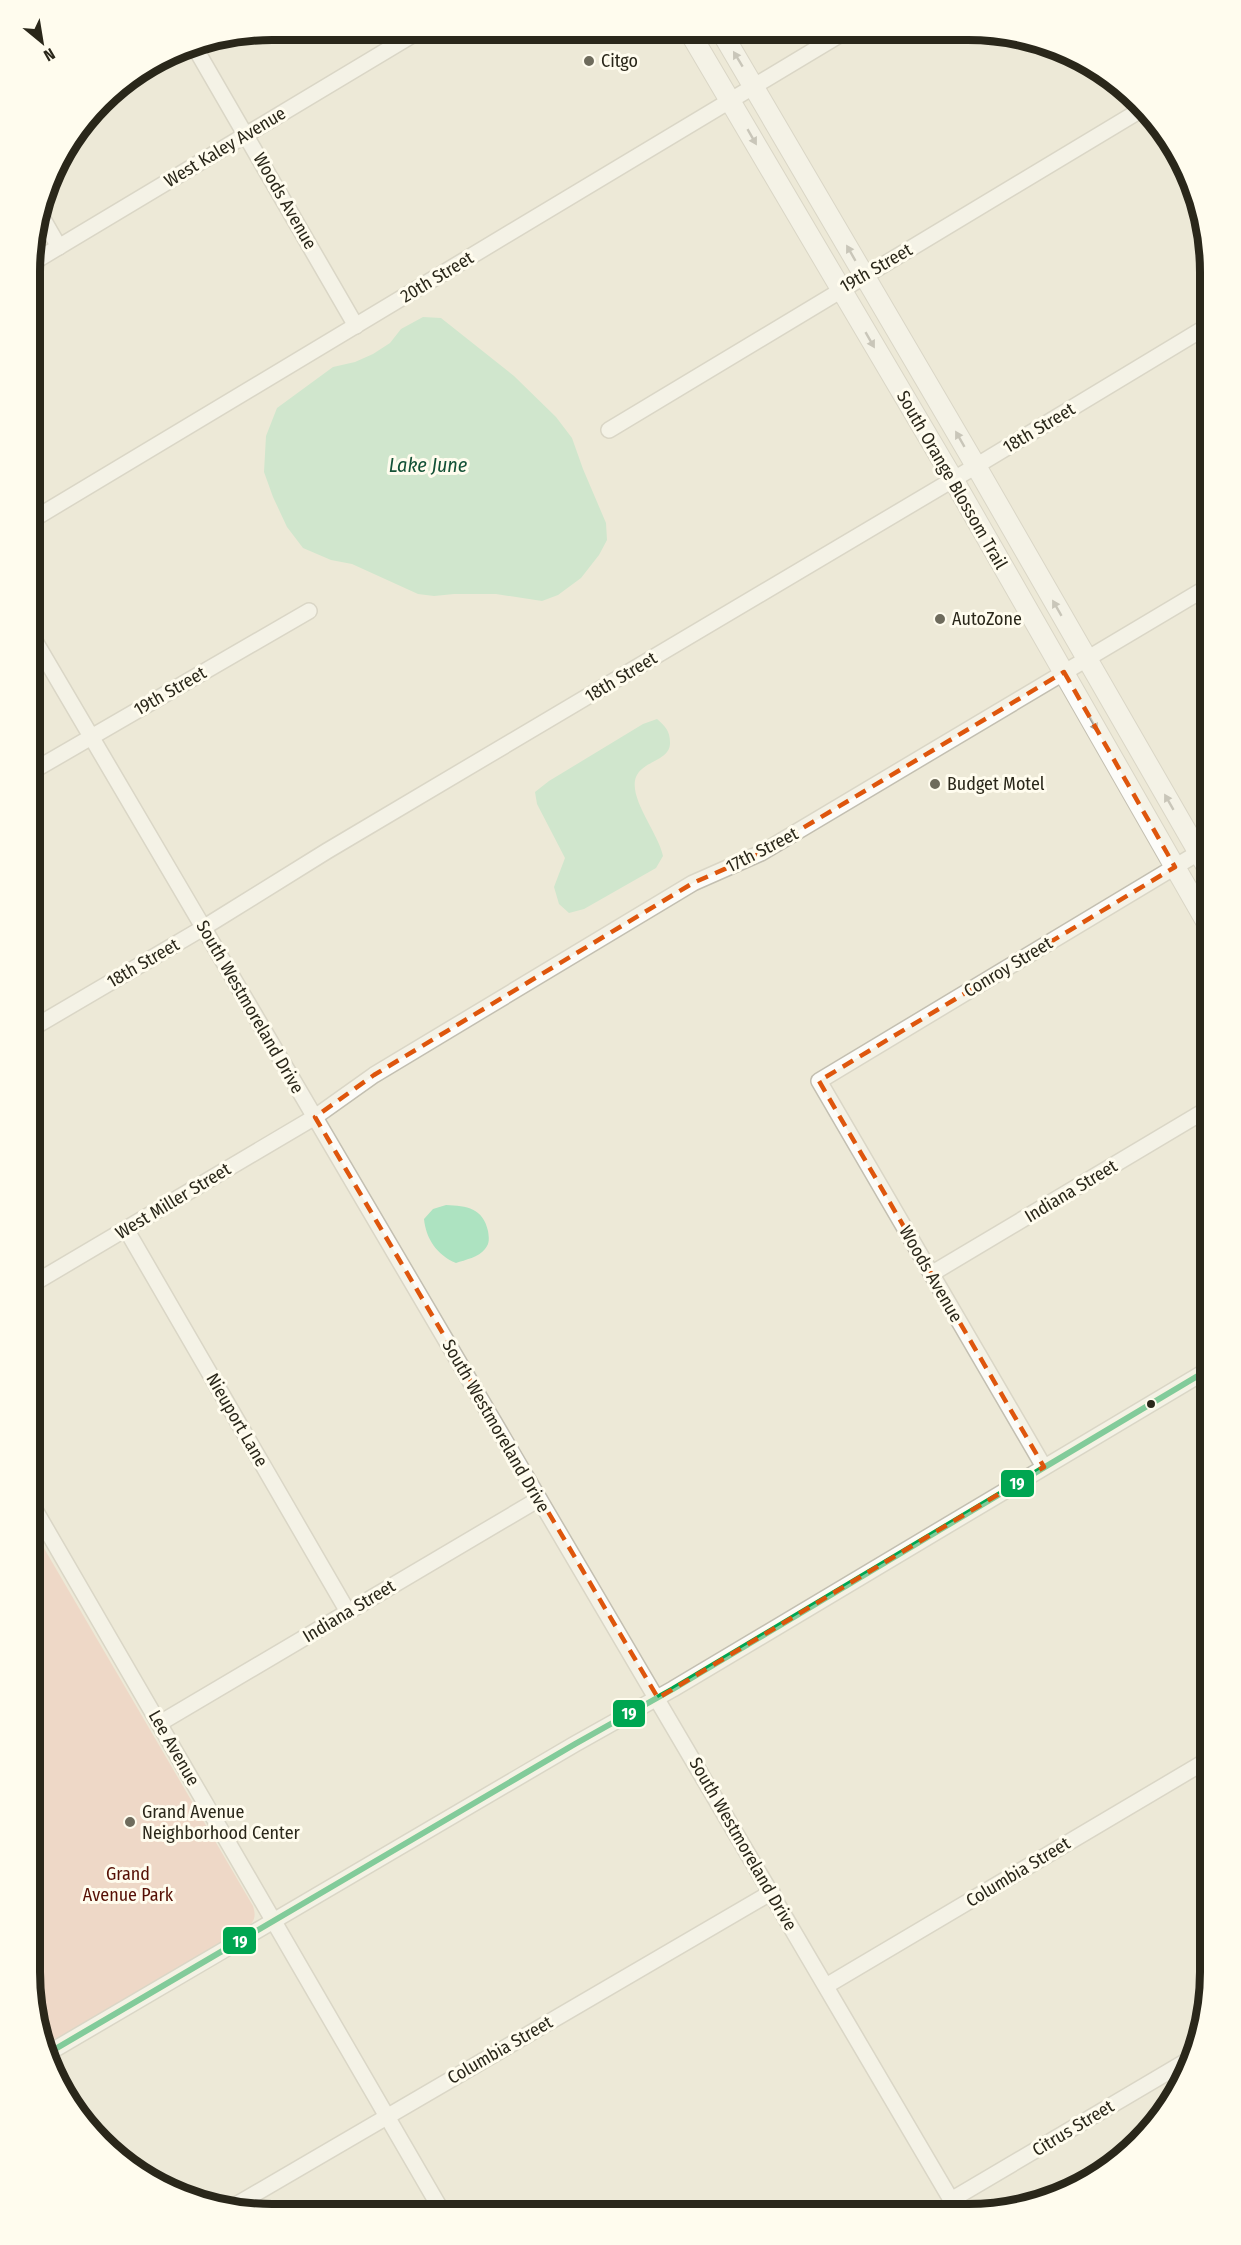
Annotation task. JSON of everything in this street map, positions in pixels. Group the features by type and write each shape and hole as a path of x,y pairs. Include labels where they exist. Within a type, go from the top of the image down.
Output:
{"main road":[{"name":"South Orange Blossom Trail","path":"694,40 952,479 1201,912"},
{"name":"South Orange Blossom Trail","path":"726,40 976,466 1201,858"}],"street":[{"name":"West Kaley Avenue","path":"41,258 404,40"},
{"name":"20th Street","path":"40,515 830,40"},
{"name":"Woods Avenue","path":"198,53 356,326"},
{"name":"19th Street","path":"609,430 1137,112"},
{"path":"46,224 59,247"},
{"name":"18th Street","path":"40,1024 1201,330"},
{"name":"17th Street","path":"315,1117 374,1075 693,882 761,853 1201,591"},
{"name":"19th Street","path":"40,767 309,611"},
{"name":"South Westmoreland Drive","path":"40,650 953,2204"},
{"name":"Conroy Street","path":"819,1081 1198,853"},
{"name":"Woods Avenue","path":"819,1081 1044,1467"},
{"name":"Indiana Street","path":"931,1274 1201,1113"},
{"name":"West Miller Street","path":"40,1281 315,1117"},
{"name":"Nieuport Lane","path":"126,1229 348,1612"},
{"path":"54,2050 658,1698 1201,1374"},
{"name":"Indiana Street","path":"160,1724 539,1499"},
{"name":"Lee Avenue","path":"40,1518 437,2204"},
{"name":"Columbia Street","path":"826,1986 1201,1766"},
{"name":"Columbia Street","path":"241,2203 771,1892"},
{"name":"Citrus Street","path":"951,2200 1182,2064"}],"highlighted area":[{"path":"1064,672 1175,867 819,1081 1044,1467 658,1698 315,1117 374,1075 693,883 761,853"}],"green space":[{"name":"Grand Avenue Park","path":"40,1541 253,1906 255,1915 248,1928 52,2043 42,2003 40,1972"}],"water":[{"name":"Lake June","path":"423,317 441,318 514,376 556,417 572,438 606,523 607,540 599,555 581,578 558,595 542,601 496,594 434,596 418,594 352,564 331,560 303,548 287,527 264,472 266,436 277,408 333,367 355,362 373,354 390,343 401,329"},
{"path":"657,719 668,732 669,748 662,757 640,771 636,777 635,786 640,805 663,856 656,868 584,909 569,913 559,904 554,887 565,858 537,804 535,792 549,781 643,724"},
{"path":"446,1205 473,1210 482,1217 486,1223 489,1240 482,1252 456,1263 443,1256 434,1246 427,1233 424,1219 433,1209"}],"transit line":[{"name":"19","path":"54,2050 575,1744 673,1689 1201,1374"}],"place":[{"name":"Citgo","path":"589,61"},
{"name":"AutoZone","path":"940,619"},
{"name":"Budget Motel","path":"935,784"},
{"name":"Grand Avenue Neighborhood Center","path":"130,1822"}]}
